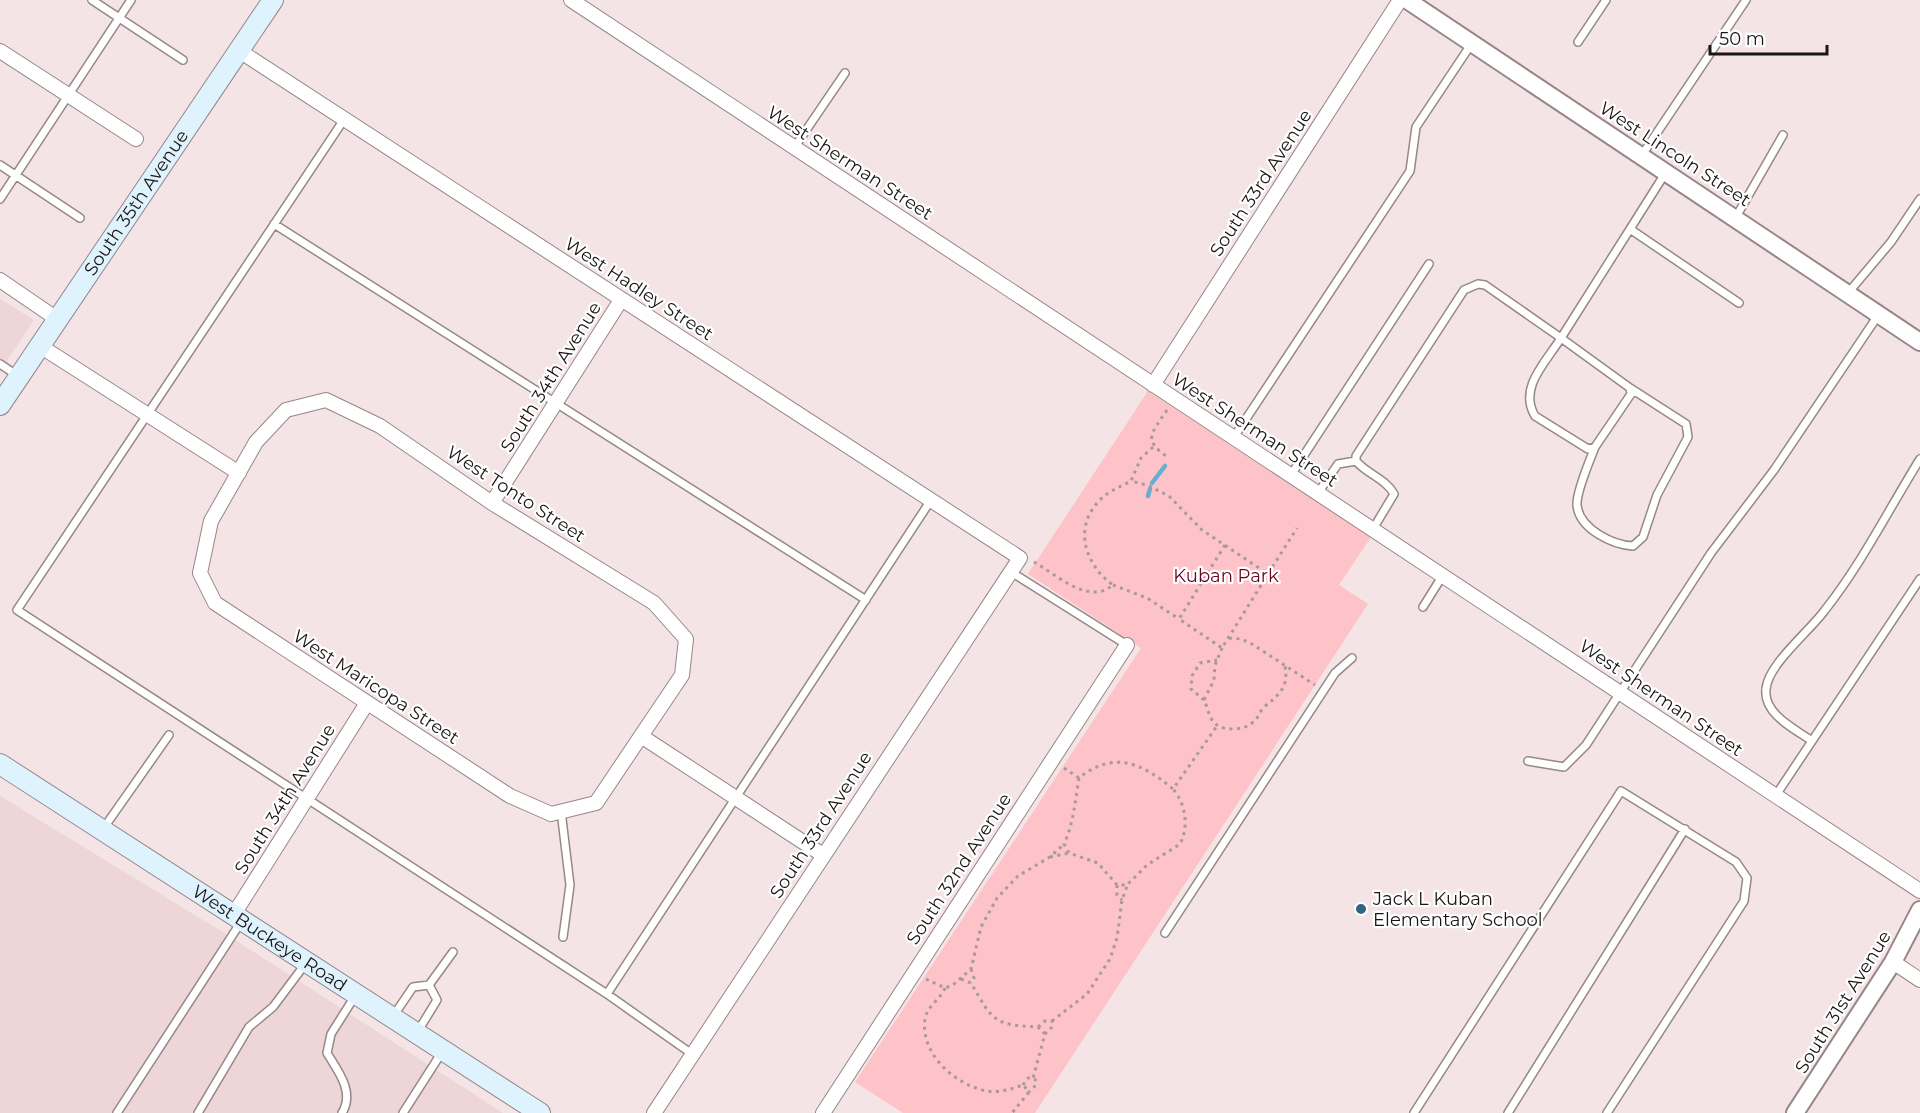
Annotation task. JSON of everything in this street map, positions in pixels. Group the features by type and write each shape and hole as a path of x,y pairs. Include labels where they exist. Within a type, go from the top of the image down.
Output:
{"main road":[{"name":"South 35th Avenue","path":"0,405 271,1"},
{"name":"West Buckeye Road","path":"0,764 540,1113"}],"street":[{"name":"West Sherman Street","path":"570,0 1920,891"},
{"name":"South 33rd Avenue","path":"1153,385 1400,0"},
{"name":"West Lincoln Street","path":"1407,0 1916,337"},
{"name":"West Hadley Street","path":"238,50 343,121 932,499 1020,558"},
{"path":"0,51 136,139"},
{"path":"0,280 57,319"},
{"name":"South 34th Avenue","path":"492,503 621,300"},
{"path":"39,346 239,473"},
{"name":"West Tonto Street","path":"239,473 256,442 286,410 326,400 380,426 492,503 654,603 686,639 682,675 641,736"},
{"name":"West Maricopa Street","path":"239,473 211,521 200,573 215,603 367,703 510,796 551,814 596,803 641,736"},
{"name":"South 33rd Avenue","path":"654,1113 1020,558"},
{"name":"South 32nd Avenue","path":"823,1113 1127,645"},
{"name":"South 34th Avenue","path":"238,917 307,799 367,703"},
{"path":"641,736 823,855"},
{"name":"South 31st Avenue","path":"1795,1113 1893,962 1920,910"},
{"path":"1893,962 1920,980"}],"lane":[{"path":"92,0 183,60"},
{"path":"0,199 131,0"},
{"path":"1578,42 1606,0"},
{"path":"1642,155 1746,0"},
{"path":"1234,437 1410,171 1416,127 1472,43"},
{"path":"794,148 845,73"},
{"path":"343,121 17,610 607,994 692,1054"},
{"path":"1736,217 1756,186 1783,135"},
{"path":"0,165 80,218"},
{"path":"1595,447 1588,449 1535,416 1530,407 1528,389 1666,172"},
{"path":"1848,292 1891,242 1920,199"},
{"path":"274,224 866,600"},
{"path":"1630,230 1739,303"},
{"path":"1291,475 1429,264"},
{"path":"1356,462 1356,456 1464,290 1478,284 1485,285 1630,388 1686,424 1689,429 1688,437 1657,495 1643,537 1633,546 1611,541 1586,523 1579,513 1576,502 1595,447 1631,394 1630,388"},
{"path":"1528,761 1564,767 1586,745 1711,553 1774,470 1879,314"},
{"path":"0,364 19,377"},
{"path":"1812,741 1772,712 1765,691 1771,673 1826,609 1891,512 1920,459"},
{"path":"1318,492 1338,464 1356,462 1387,484 1394,494 1373,529"},
{"path":"607,994 932,499"},
{"path":"1011,572 1127,645"},
{"path":"1424,607 1443,575"},
{"path":"1776,795 1920,579"},
{"path":"1165,933 1335,673 1352,658"},
{"path":"103,830 169,735"},
{"path":"1414,1113 1621,791 1736,862 1747,878 1744,901 1607,1113"},
{"path":"561,811 570,885 563,937"},
{"path":"1508,1113 1685,829"},
{"path":"117,1113 238,917"},
{"path":"393,1017 413,987 429,985 453,952"},
{"path":"198,1113 249,1027 273,1006 307,962"},
{"path":"417,1033 437,1000 429,985"},
{"path":"342,1113 346,1106 346,1084 327,1053 331,1034 356,993"},
{"path":"403,1113 443,1050"}],"path":[{"path":"1153,447 1152,432 1175,399"},
{"path":"1153,447 1169,458"},
{"path":"1153,447 1141,458 1131,481 1100,499 1087,519 1085,528 1089,560 1113,585 1147,598 1222,648"},
{"path":"1131,481 1169,496 1194,523 1268,573"},
{"path":"1204,700 1214,680 1217,660 1222,648 1297,528"},
{"path":"1179,619 1225,545"},
{"path":"1035,563 1079,590 1096,592 1108,590 1113,585"},
{"path":"1228,638 1241,639 1252,644 1324,691"},
{"path":"1217,660 1200,663 1192,676 1191,689 1204,700 1217,726"},
{"path":"1217,726 1234,729 1253,723 1262,709 1277,699 1282,691 1287,680 1285,666"},
{"path":"1173,789 1217,726"},
{"path":"1052,759 1079,778"},
{"path":"1033,1078 1028,1078 1023,1085 1005,1091 987,1091 962,1082 937,1060 927,1044 925,1017 945,988 960,979 970,969 981,927 997,898 1018,876 1050,857 1064,844 1075,816 1075,792 1079,778 1093,767 1118,762 1149,771 1173,789 1184,813 1184,836 1173,851 1147,865 1127,885 1110,959 1083,998 1052,1021 1045,1021 1038,1027"},
{"path":"1064,844 1070,853"},
{"path":"1050,857 1070,853 1098,863 1117,885 1117,895 1122,900"},
{"path":"1117,885 1127,885"},
{"path":"970,969 974,978 971,983"},
{"path":"914,972 945,988"},
{"path":"960,979 971,983 984,1008 998,1020 1013,1026 1038,1027 1045,1034"},
{"path":"1012,1113 1036,1085 1033,1078 1045,1034 1051,1029 1052,1021"},
{"path":"1023,1085 1029,1092"}],"shaded area":[{"path":"0,299 34,320 0,371"},
{"path":"0,796 226,934 503,1113 0,1113"}],"green space":[{"name":"Kuban Park","path":"1148,391 1371,537 1339,585 1368,604 1035,1113 903,1113 855,1082 1141,648 1028,574"}],"waterway":[{"path":"1152,483 1165,466"},
{"path":"1148,496 1150,489"}],"place":[{"name":"Jack L Kuban Elementary School","path":"1361,909"}]}
